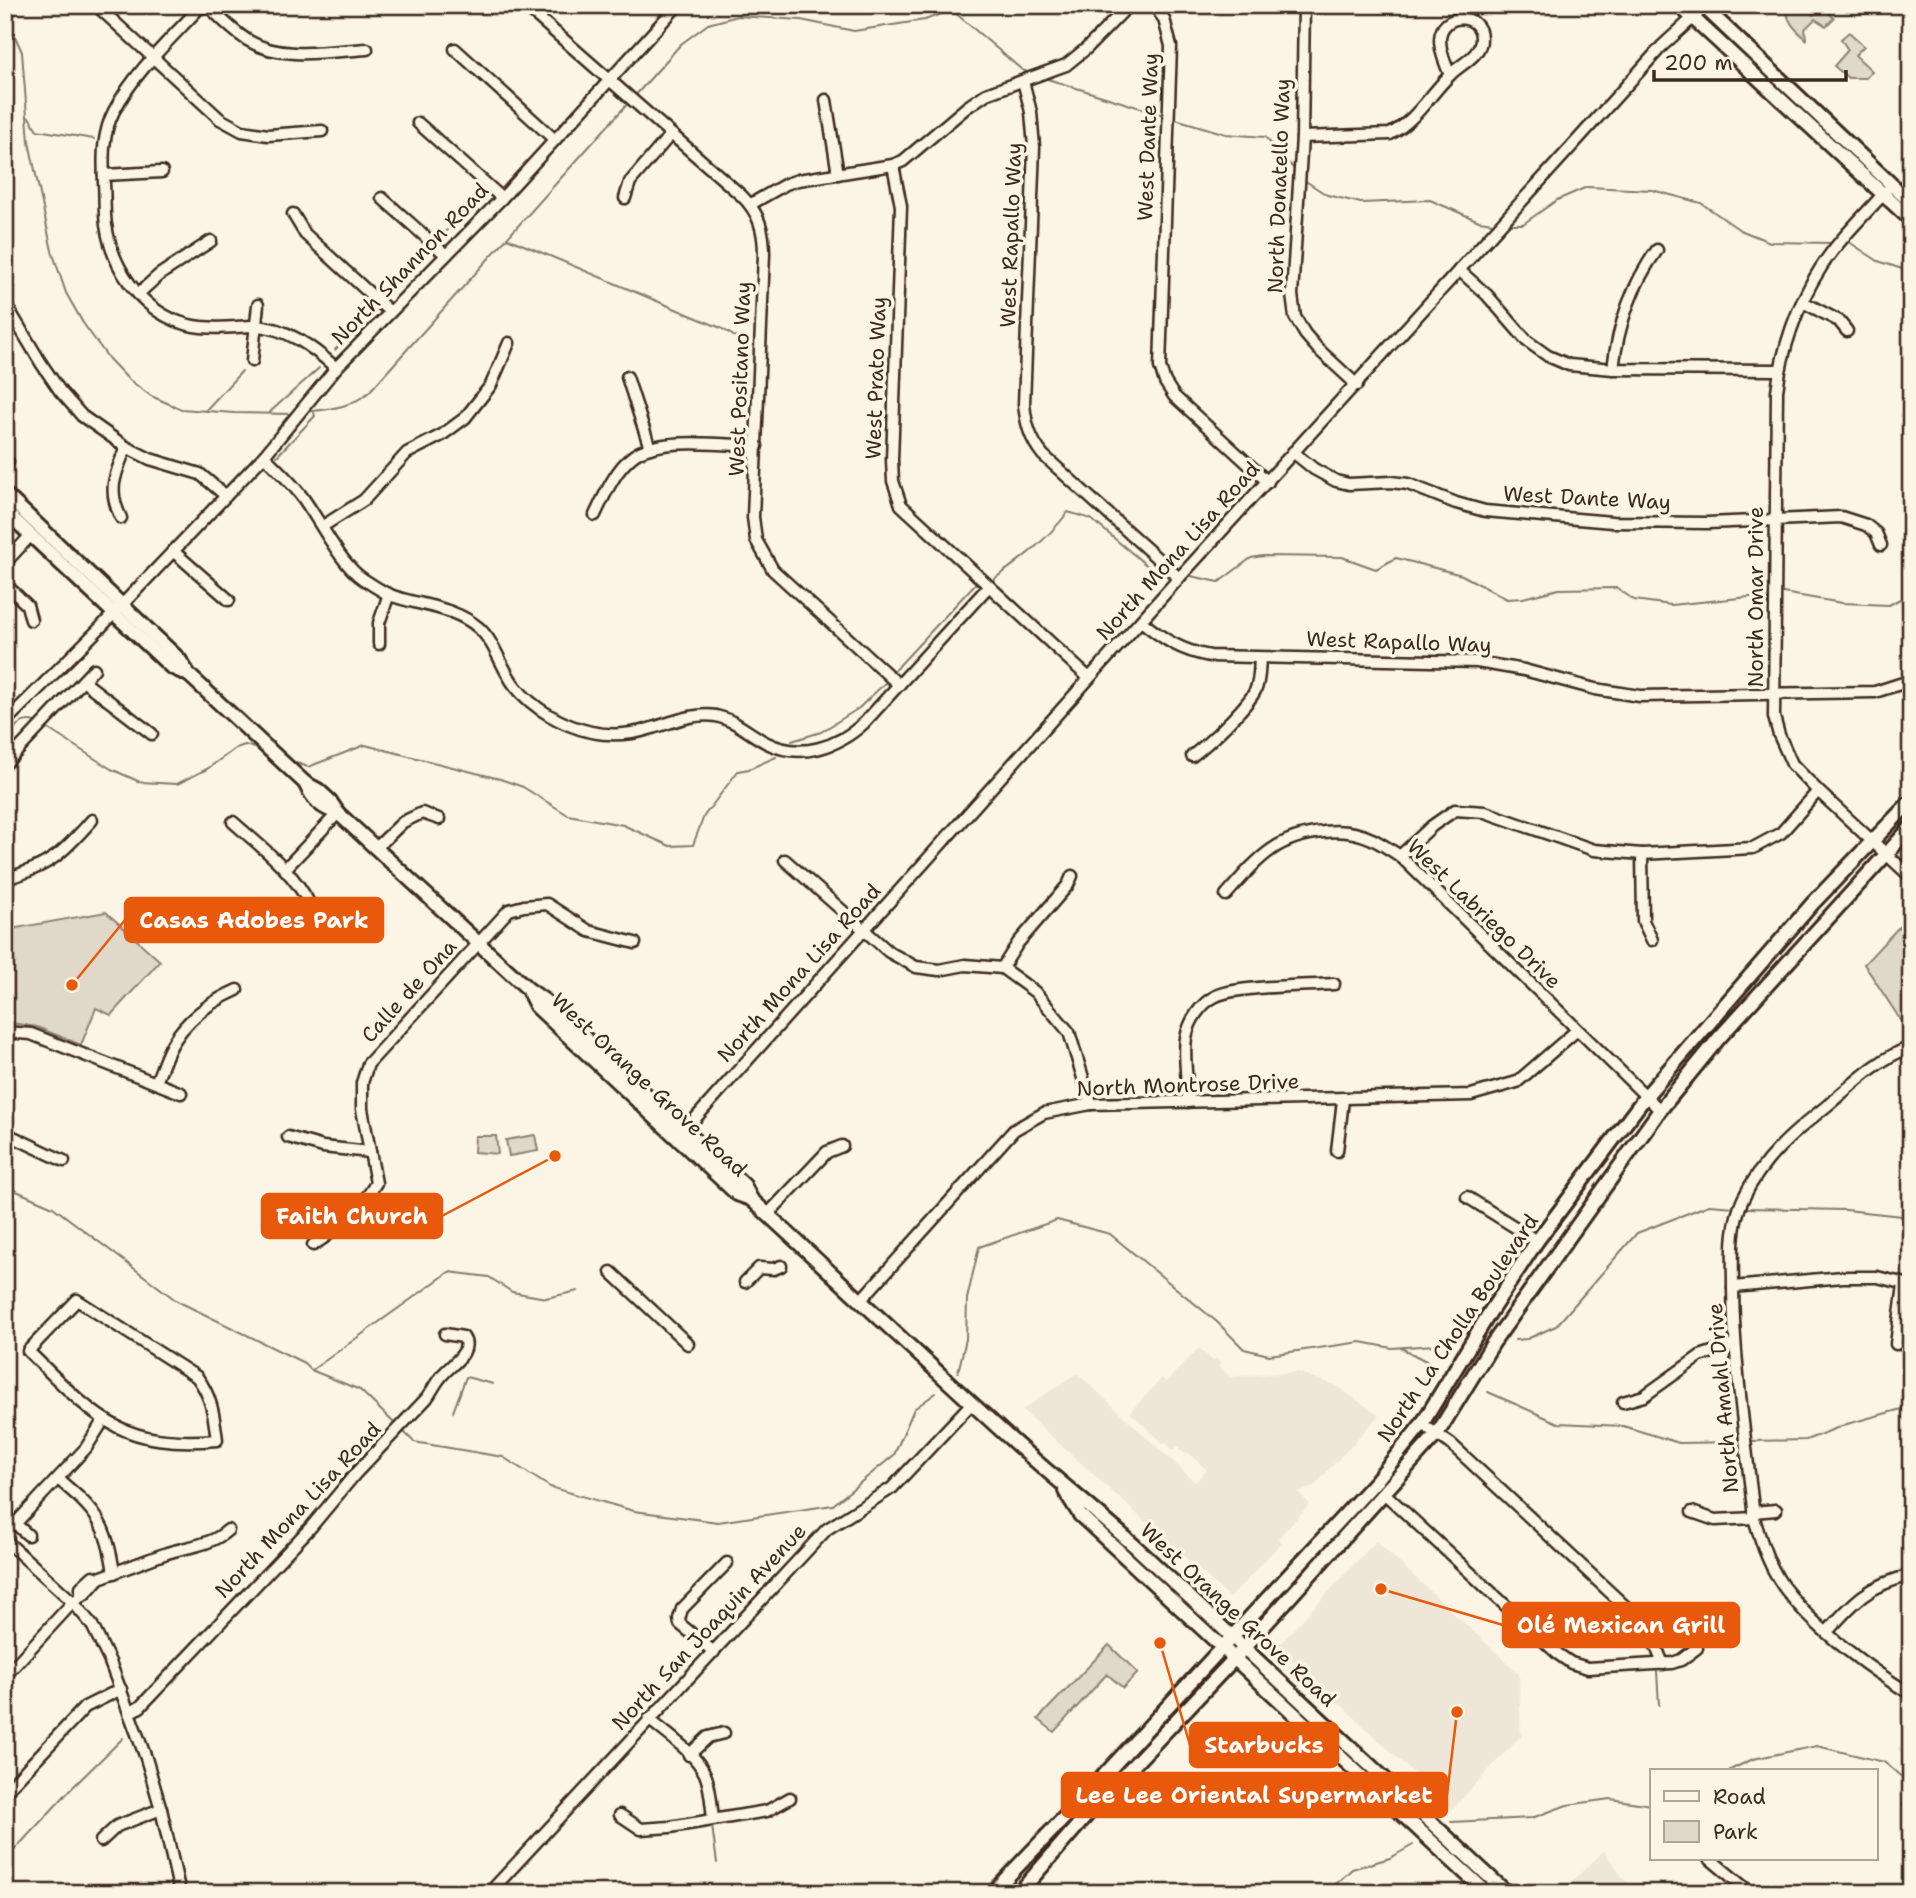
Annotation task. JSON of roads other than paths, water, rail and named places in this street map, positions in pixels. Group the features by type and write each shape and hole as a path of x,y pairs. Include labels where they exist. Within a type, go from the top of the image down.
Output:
{"main road":[{"path":"1679,5 1887,190 1911,203"},
{"path":"1705,6 1887,190 1911,220"},
{"name":"West Orange Grove Road","path":"5,494 171,667 189,675 305,783 311,796 323,808 338,813 528,989 545,1001 744,1185 751,1199"},
{"name":"West Orange Grove Road","path":"5,511 117,609"},
{"name":"North La Cholla Boulevard","path":"992,1893 1376,1482 1422,1424 1537,1241 1646,1096 1796,923 1911,800"},
{"name":"North La Cholla Boulevard","path":"1019,1893 1093,1808 1234,1659 1437,1434 1500,1332 1660,1110 1719,1038 1911,827"},
{"name":"West Orange Grove Road","path":"528,989 536,1006 737,1194 751,1199 1061,1485 1090,1505 1507,1893"},
{"name":"West Orange Grove Road","path":"1061,1485 1080,1515 1487,1893"},
{"path":"1374,1789 1377,1786 1384,1787 1418,1819 1446,1835"}],"street":[{"path":"96,5 220,119 242,131 268,135 322,131"},
{"path":"336,368 315,349 287,334 256,326 228,328 185,324 156,310 138,294 123,275 111,249 106,225 103,158 106,132 113,113 127,90 205,5 249,41 273,51 367,49"},
{"name":"West Positano Way","path":"524,5 751,204 762,226 764,237 754,529 756,540 767,562 899,685"},
{"name":"North Shannon Road","path":"5,722 264,456 336,368 502,198 678,5"},
{"path":"751,204 786,184 893,165 911,156 976,100 995,90 1066,65 1087,48 1129,5"},
{"name":"West Dante Way","path":"1154,5 1164,19 1171,46 1160,367 1174,396 1268,482"},
{"name":"North Donatello Way","path":"1304,5 1302,137 1292,295 1295,317 1318,349 1357,385"},
{"name":"North Mona Lisa Road","path":"685,1130 1293,452 1357,385 1647,63 1705,6"},
{"path":"1302,137 1390,134 1402,128 1426,105 1450,75 1471,58 1480,45 1482,36 1478,27 1463,18 1456,18 1441,31 1440,48 1450,75"},
{"path":"455,49 555,140"},
{"name":"West Rapallo Way","path":"1023,81 1031,112 1034,147 1024,404 1028,427 1036,447 1043,455 1179,578"},
{"path":"826,100 838,174"},
{"path":"418,123 502,198"},
{"path":"625,198 630,182 671,134"},
{"name":"West Prato Way","path":"893,165 901,206 893,481 901,505 1089,678"},
{"path":"104,175 162,172"},
{"name":"North Omar Drive","path":"1887,190 1841,240 1819,269 1789,335 1779,370 1774,717 1785,752 1793,764 1818,791 1911,877"},
{"path":"382,198 446,255"},
{"path":"293,214 304,234 390,312"},
{"path":"138,294 159,275 211,241"},
{"path":"1614,369 1616,341 1629,298 1657,250"},
{"path":"1459,271 1487,295 1516,331 1535,348 1569,365 1614,369 1779,370"},
{"path":"1803,302 1839,321 1846,331"},
{"path":"5,303 41,363 71,404 97,429 150,459 195,471 226,496"},
{"path":"252,361 258,305"},
{"path":"182,336 185,324"},
{"path":"323,526 364,500 407,453 442,435 465,418 491,385 509,343"},
{"path":"627,377 650,448"},
{"path":"595,515 613,478 634,456 650,448 677,444 757,446"},
{"path":"121,519 114,504 113,480 126,447"},
{"name":"West Dante Way","path":"1293,452 1314,469 1336,481 1349,484 1408,484 1485,511 1612,522 1775,522 1825,517 1854,520 1876,533 1881,545"},
{"path":"264,456 293,485 340,555 359,577 389,594 465,618 479,628 490,641 515,687 549,714 573,727 590,732 617,735 693,716 716,716 739,724 777,747 790,750 827,747 849,736 864,723 989,586"},
{"path":"5,563 31,535"},
{"path":"173,551 229,600"},
{"path":"5,584 27,606 31,620"},
{"path":"379,644 379,623 389,594"},
{"name":"West Rapallo Way","path":"1141,621 1165,641 1184,650 1210,656 1477,662 1524,670 1595,689 1640,696 1875,692 1903,683 1911,677"},
{"path":"1192,756 1212,740 1254,694 1259,679 1260,658"},
{"path":"5,764 94,669"},
{"path":"83,681 152,734"},
{"path":"1400,856 1455,810 1485,812 1594,850 1642,854 1753,848 1781,833 1818,791"},
{"path":"285,869 338,813"},
{"path":"376,848 403,822 422,813 439,819"},
{"path":"5,879 44,866 65,851 92,820"},
{"path":"233,821 285,869 302,888 310,905"},
{"name":"West Labriego Drive","path":"1226,895 1255,863 1290,837 1341,830 1370,838 1400,856 1660,1110"},
{"path":"1642,854 1643,921 1652,940"},
{"path":"785,860 889,952 916,967 939,970 964,965 1002,968 1035,992 1069,1032 1091,1104"},
{"path":"1002,968 1018,943 1068,885 1072,876"},
{"name":"Calle de Ona","path":"313,1245 337,1230 367,1198 376,1183 362,1109 362,1083 368,1064 509,910 547,904 589,931 635,943"},
{"path":"1188,1102 1186,1038 1192,1020 1204,1004 1219,994 1235,991 1334,984"},
{"path":"156,1082 174,1041 194,1017 212,1001 237,990"},
{"path":"5,1031 31,1034 181,1093"},
{"name":"North Montrose Drive","path":"861,1300 1014,1130 1044,1113 1091,1104 1471,1095 1517,1082 1577,1031"},
{"name":"North Amahl Drive","path":"1911,1047 1896,1052 1862,1077 1792,1134 1762,1166 1742,1201 1732,1240 1734,1345 1753,1515 1770,1565 1790,1595 1827,1633 1911,1694"},
{"path":"1337,1151 1343,1100"},
{"path":"5,1133 64,1160"},
{"path":"288,1137 323,1147 370,1152"},
{"path":"768,1214 827,1152 842,1146"},
{"path":"1467,1197 1537,1241"},
{"path":"745,1282 759,1268 774,1269 781,1266"},
{"path":"611,1272 688,1343"},
{"path":"1733,1287 1843,1277 1877,1277 1907,1285 1896,1344"},
{"path":"77,1300 197,1377 206,1389 213,1407 217,1440 167,1441 137,1436 103,1421 89,1411 28,1351 77,1300"},
{"name":"North Mona Lisa Road","path":"130,1712 140,1707 240,1602 427,1398 440,1377 466,1347 463,1337 445,1334"},
{"path":"1622,1402 1644,1396 1700,1356 1734,1345"},
{"name":"North San Joaquin Avenue","path":"489,1893 827,1529 892,1488 972,1404"},
{"path":"15,1524 86,1448 103,1421"},
{"path":"1422,1424 1451,1444 1642,1622 1650,1631 1663,1664"},
{"path":"58,1479 89,1506 102,1525 111,1548 114,1573"},
{"path":"1385,1494 1571,1663 1588,1668 1663,1664 1681,1660 1697,1648"},
{"path":"1692,1512 1715,1520 1776,1510"},
{"path":"5,1515 28,1535"},
{"path":"5,1676 77,1599 81,1587 93,1576 99,1578 171,1552 207,1544 228,1530"},
{"path":"5,1540 77,1599 92,1625 130,1712 161,1809 180,1893"},
{"path":"714,1653 680,1624 678,1619 682,1609 727,1563"},
{"path":"1827,1633 1849,1607 1871,1589 1911,1576"},
{"path":"5,1792 85,1707 121,1689"},
{"path":"649,1719 704,1772 713,1818"},
{"path":"689,1755 708,1737 724,1733"},
{"path":"620,1815 641,1829 767,1811 790,1798"},
{"path":"101,1841 117,1826 161,1809"},
{"path":"1711,1860 1751,1893"}],"waterway":[{"path":"634,97 681,44 708,24 738,16 801,20 854,31 925,20 964,5"},
{"path":"953,11 1022,70 1030,73"},
{"path":"5,14 22,52 29,142 52,251 66,293 83,323 109,359 128,379 151,396 181,409 292,414"},
{"path":"1041,77 1163,115"},
{"path":"305,412 347,405 369,392 630,101"},
{"path":"29,117 37,130 94,139"},
{"path":"1172,118 1226,134 1265,137 1296,171"},
{"path":"1304,180 1327,195 1361,203 1430,200 1479,221 1493,223"},
{"path":"1512,224 1523,224 1557,200 1587,187 1652,190 1701,203 1740,230 1770,242 1833,243"},
{"path":"437,240 447,230"},
{"path":"507,238 721,328 751,347"},
{"path":"1845,242 1878,261 1911,272"},
{"path":"385,294 429,248"},
{"path":"335,350 373,307"},
{"path":"270,412 319,368"},
{"path":"205,411 242,371"},
{"path":"277,456 315,416 314,413"},
{"path":"994,579 1034,548 1068,512 1091,519 1151,569 1170,575"},
{"path":"1186,575 1219,582 1251,558 1263,556 1342,557 1376,569 1396,558 1462,575 1507,599 1559,589 1617,588 1634,600 1671,605 1769,595"},
{"path":"895,670 975,584"},
{"path":"1783,593 1842,603 1889,605 1911,593"},
{"path":"792,741 821,732 859,708 886,682"},
{"path":"5,738 23,722 37,723"},
{"path":"45,727 111,769 140,782 177,784 207,769 236,748 245,745 261,750"},
{"path":"289,760 308,767 365,745 500,779 523,787 568,815 623,825 670,846 693,845 704,816 738,771 776,757"},
{"path":"5,1186 53,1207 177,1301 304,1363 311,1370 360,1390 395,1424"},
{"path":"1515,1340 1527,1339 1556,1326 1637,1233 1709,1205 1735,1207"},
{"path":"1744,1208 1846,1210 1911,1217"},
{"path":"958,1372 966,1339 967,1299 979,1247 1057,1220 1110,1234 1217,1322 1244,1349 1269,1355 1361,1342 1392,1348 1448,1344"},
{"path":"312,1370 449,1272 489,1277 512,1292 546,1298 578,1291"},
{"path":"1401,1348 1428,1362"},
{"path":"453,1412 466,1377 493,1384"},
{"path":"1488,1392 1558,1423 1623,1426 1679,1443 1741,1442"},
{"path":"402,1430 414,1442 503,1457 550,1487 634,1511 718,1522 833,1505 894,1455 914,1409 936,1393"},
{"path":"1750,1441 1806,1440 1847,1424 1905,1408 1911,1411"},
{"path":"1657,1672 1659,1705"},
{"path":"5,1860 123,1738"},
{"path":"1732,1769 1753,1759 1817,1746 1884,1762 1911,1785"},
{"path":"1451,1822 1532,1818 1567,1805 1610,1799 1650,1805"},
{"path":"712,1826 717,1863"},
{"path":"1326,1893 1352,1869 1390,1858 1413,1845"}],"place":[{"name":"Casas Adobes Park","path":"72,985"},
{"name":"Faith Church","path":"555,1156"},
{"name":"Olé Mexican Grill","path":"1381,1589"},
{"name":"Starbucks","path":"1160,1643"},
{"name":"Lee Lee Oriental Supermarket","path":"1457,1712"}]}
